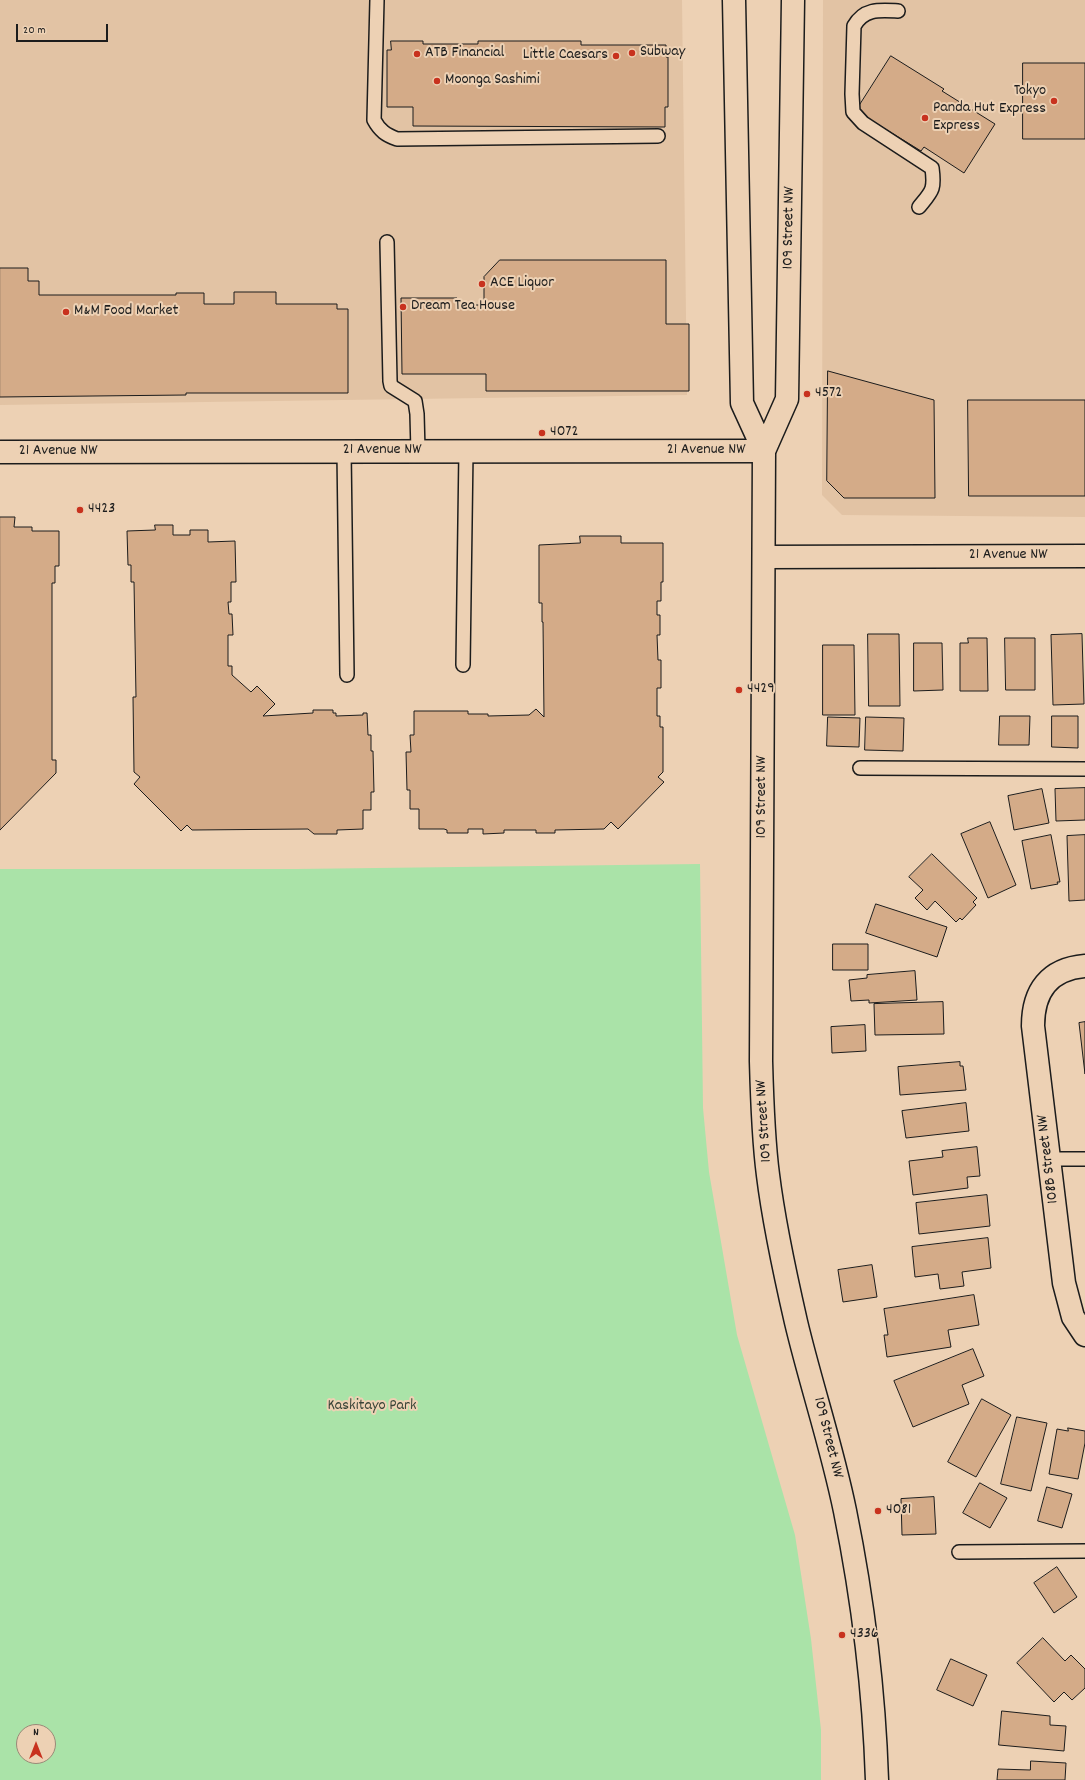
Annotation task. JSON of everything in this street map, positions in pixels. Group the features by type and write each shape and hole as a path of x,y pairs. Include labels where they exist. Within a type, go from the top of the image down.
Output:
{"street":[{"name":"109 Street NW","path":"734,0 742,403 764,451"},
{"name":"109 Street NW","path":"793,0 787,399 764,451 761,1053 763,1125 768,1175 786,1278 827,1433 855,1564 871,1681 877,1780"},
{"name":"21 Avenue NW","path":"0,452 764,451"},
{"name":"21 Avenue NW","path":"764,557 1085,556"},
{"name":"108B Street NW","path":"1084,1334 1073,1317 1064,1283 1033,1026 1033,1010 1038,995 1046,982 1056,975 1068,970 1085,966"}],"lane":[{"path":"377,0 374,120 378,127 386,135 397,139 658,136"},
{"path":"898,11 876,10 865,13 858,18 854,26 852,94 853,112 864,123 932,168 934,181 932,192 919,207"},
{"path":"387,242 390,381 391,386 415,402 417,414 418,451"},
{"path":"463,665 466,451"},
{"path":"344,452 347,675"},
{"path":"860,768 1085,769"},
{"path":"1049,1159 1085,1159"},
{"path":"958,1552 1085,1550"}],"shaded area":[{"path":"0,0 682,0 687,395 0,405"},
{"path":"823,0 1085,0 1085,517 842,515 822,495"}],"green space":[{"name":"Kaskitayo Park","path":"700,864 703,1108 709,1172 737,1335 795,1535 811,1639 821,1730 821,1780 0,1780 0,869 296,869"}],"building":[{"path":"391,41 423,41 423,44 478,44 478,41 581,41 581,45 666,45 666,57 668,57 668,107 665,107 665,127 413,126 413,107 387,107 387,50 391,50"},
{"name":"Panda Hut Express","path":"891,56 944,89 942,91 995,124 964,173 924,147 921,151 856,111"},
{"name":"Tokyo Express","path":"1023,63 1085,63 1085,139 1023,139"},
{"path":"500,260 666,260 666,324 689,324 689,391 486,391 486,374 402,374 401,298 457,298 457,305 484,305 484,277"},
{"path":"0,268 28,268 28,281 39,281 39,295 176,295 176,293 204,293 204,304 234,304 234,292 276,292 276,304 337,304 337,309 348,309 348,393 186,393 186,395 0,397"},
{"path":"828,371 934,400 935,498 844,498 827,481"},
{"path":"968,400 1085,400 1085,496 969,496"},
{"path":"0,517 15,517 14,527 32,527 32,531 59,531 59,566 55,566 55,583 52,583 52,760 56,760 56,773 0,830"},
{"path":"155,525 173,525 173,535 190,535 190,530 208,530 208,542 235,541 236,582 231,582 231,602 228,602 229,614 232,614 233,635 228,635 228,666 232,666 232,675 251,692 257,686 275,704 263,716 313,713 313,710 333,710 333,713 336,713 336,716 363,715 363,713 367,713 368,735 371,735 371,751 373,751 374,792 371,792 371,810 363,810 363,829 337,830 337,834 314,834 308,829 192,830 187,825 181,831 134,784 140,777 134,772 133,697 136,697 134,582 131,582 131,565 128,565 127,531 155,530"},
{"path":"580,536 621,536 621,543 663,543 663,582 661,582 661,601 657,601 657,615 660,615 660,635 657,635 658,660 661,660 661,688 657,688 657,716 660,716 660,727 663,727 663,772 658,777 664,782 618,829 611,822 604,829 555,830 555,833 536,833 536,830 504,830 504,833 483,834 483,829 468,829 468,833 447,833 447,830 444,829 419,829 419,809 410,809 410,790 407,790 406,752 411,752 410,735 414,735 414,711 468,711 468,714 488,714 488,716 529,715 536,709 544,717 543,622 542,603 539,603 539,545 580,543"},
{"path":"868,634 899,634 900,706 869,706"},
{"path":"1082,634 1084,704 1053,705 1051,635"},
{"path":"968,638 987,638 988,691 960,691 960,643 968,643"},
{"path":"1005,638 1035,638 1035,690 1006,690"},
{"path":"914,643 942,643 943,690 914,691"},
{"path":"823,645 854,645 855,715 823,715"},
{"path":"1000,716 1030,716 1029,745 999,745"},
{"path":"1052,716 1078,716 1078,748 1052,747"},
{"path":"828,717 860,718 859,747 827,746"},
{"path":"866,717 904,718 903,751 865,750"},
{"path":"1085,788 1085,820 1056,821 1055,789"},
{"path":"1042,789 1049,823 1014,830 1008,796"},
{"path":"990,822 1016,885 988,898 961,834"},
{"path":"1051,835 1060,882 1057,882 1058,884 1031,889 1022,841"},
{"path":"1085,835 1085,900 1069,901 1067,836"},
{"path":"932,854 977,898 973,902 976,905 962,920 960,918 956,922 935,901 927,910 915,898 923,890 909,877"},
{"path":"876,904 947,927 937,957 866,933"},
{"path":"833,944 868,944 868,970 833,970"},
{"path":"915,971 917,1000 869,1003 869,1000 851,1001 849,980 867,978 867,975"},
{"path":"943,1002 944,1034 875,1035 874,1004"},
{"path":"1085,1022 1085,1074 1079,1023"},
{"path":"865,1025 866,1051 832,1053 831,1027"},
{"path":"960,1062 960,1066 963,1066 966,1090 900,1095 898,1067"},
{"path":"966,1103 969,1131 906,1138 902,1111"},
{"path":"977,1147 980,1176 967,1177 968,1188 913,1195 909,1161 943,1157 942,1151"},
{"path":"987,1195 990,1226 919,1234 916,1203"},
{"path":"988,1238 991,1268 962,1272 964,1286 940,1289 938,1274 915,1277 912,1247"},
{"path":"872,1265 877,1297 843,1302 838,1270"},
{"path":"974,1295 979,1325 948,1330 951,1347 887,1357 884,1335 888,1335 884,1309"},
{"path":"973,1349 984,1376 962,1385 969,1404 913,1427 894,1381"},
{"path":"982,1399 1011,1415 976,1477 948,1462"},
{"path":"1017,1417 1047,1423 1031,1491 1001,1484"},
{"path":"1068,1428 1085,1431 1085,1443 1078,1479 1049,1474 1057,1429 1068,1431"},
{"path":"980,1483 1007,1498 990,1528 963,1513"},
{"path":"1047,1487 1072,1494 1062,1528 1038,1521"},
{"path":"934,1497 936,1534 902,1535 901,1499"},
{"path":"1057,1567 1077,1597 1054,1613 1034,1583"},
{"path":"1043,1638 1065,1661 1071,1655 1085,1669 1085,1688 1072,1700 1064,1692 1054,1702 1017,1663"},
{"path":"951,1659 987,1675 973,1706 937,1690"},
{"path":"1002,1711 1050,1716 1050,1725 1066,1726 1064,1751 999,1745"},
{"path":"1031,1761 1066,1763 1065,1780 997,1780 998,1769 1030,1770"}],"place":[{"name":"Subway","path":"632,53"},
{"name":"ATB Financial","path":"417,54"},
{"name":"Little Caesars","path":"616,56"},
{"name":"Moonga Sashimi","path":"437,81"},
{"name":"Tokyo Express","path":"1054,101"},
{"name":"Panda Hut Express","path":"925,118"},
{"name":"ACE Liquor","path":"482,284"},
{"name":"Dream Tea House","path":"403,307"},
{"name":"M&M Food Market","path":"66,312"},
{"name":"4572","path":"807,394"},
{"name":"4072","path":"542,433"},
{"name":"4423","path":"80,510"},
{"name":"4429","path":"739,690"},
{"name":"4081","path":"878,1511"},
{"name":"4336","path":"842,1635"}]}
